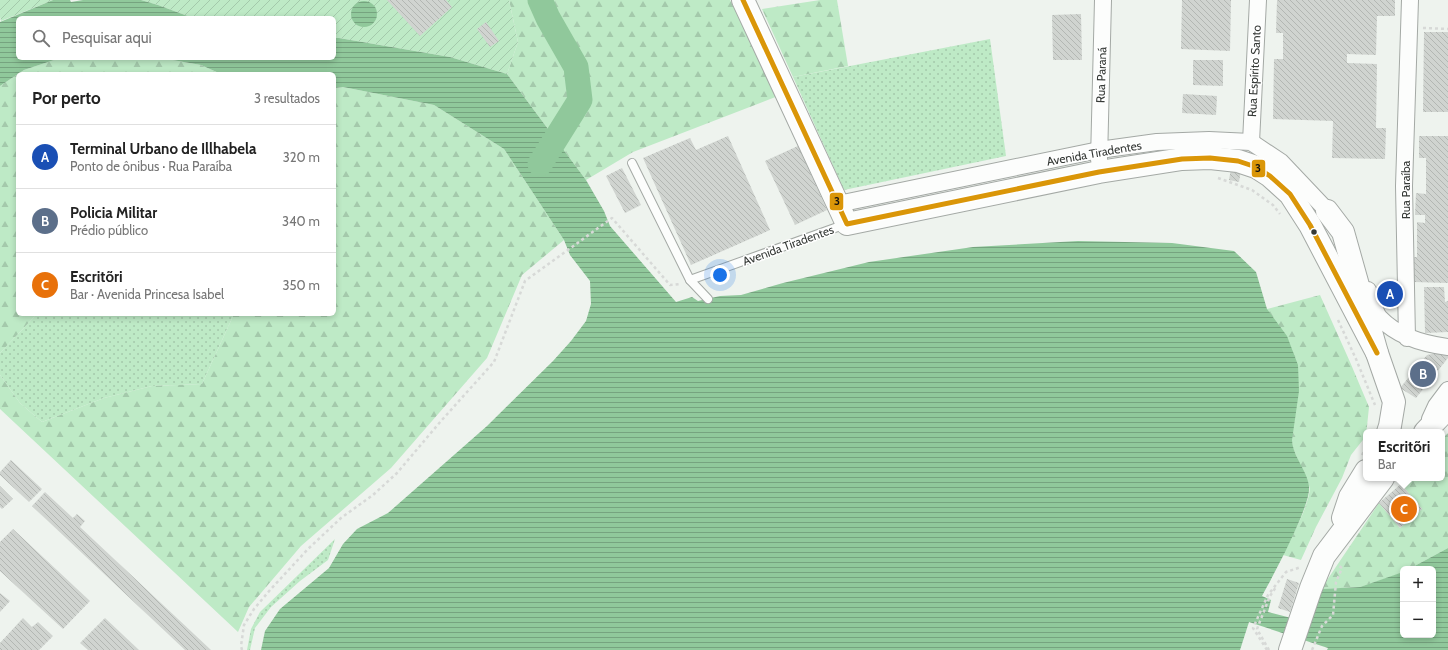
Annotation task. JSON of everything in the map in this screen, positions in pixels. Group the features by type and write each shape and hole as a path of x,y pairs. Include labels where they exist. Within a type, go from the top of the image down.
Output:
{"main road":[{"path":"744,0 847,224"},
{"name":"Avenida Tiradentes","path":"847,224 1099,172 1182,159 1210,158 1238,161 1256,167 1270,176 1290,194 1310,225 1377,353"},
{"path":"1327,211 1343,232 1377,353 1394,402 1389,429"},
{"path":"1428,429 1448,408"},
{"path":"1335,542 1350,497 1363,476"},
{"path":"1298,647 1301,615 1318,568 1324,556 1381,481"}],"street":[{"name":"Rua Paraná","path":"1099,172 1103,0"},
{"name":"Rua Espírito Santo","path":"1251,142 1258,0"},
{"name":"Rua Paraíba","path":"1407,338 1404,186 1410,0"},
{"name":"Avenida Tiradentes","path":"838,204 1099,150 1172,142 1209,140 1251,142"},
{"path":"1251,142 1281,162 1340,223 1349,238 1379,317 1407,338 1448,347"},
{"path":"1426,429 1436,406 1448,390"}],"lane":[{"path":"632,163 692,282 708,299"},
{"name":"Avenida Tiradentes","path":"692,282 847,224"}],"path":[{"path":"1409,27 1448,29"},
{"path":"1211,175 1252,190 1272,205 1282,216"},
{"path":"242,650 241,646 244,625 254,609 270,590 308,549 341,518 373,495 398,473 441,421 494,362 525,281 537,271 612,218 670,285 692,282"},
{"path":"1337,318 1376,407"},
{"path":"1268,650 1253,628 1269,596 1286,572"},
{"path":"1298,647 1333,616 1336,582"},
{"path":"1268,650 1257,629 1269,596"}],"green space":[{"path":"0,0 53,0 1,21"},
{"path":"141,0 509,0 518,42 507,74 450,57 336,38 336,16 188,16"},
{"path":"509,0 730,0 778,96 633,152 586,180 507,74 518,42"},
{"path":"820,0 837,0 848,66 793,77 762,9"},
{"path":"990,39 1006,156 844,190 793,77"},
{"path":"54,60 172,60 201,65 217,72 21,72"},
{"path":"16,75 16,316 35,316 0,353 0,86"},
{"path":"343,87 434,105 504,149 564,240 522,275 487,358 391,468 301,546 249,607 238,632 0,409 0,375 20,403 42,422 104,398 152,386 202,384 233,316 336,316 336,88"},
{"path":"1320,295 1369,407 1367,429 1363,429 1363,440 1351,455 1342,478 1316,527 1301,560 1283,555 1303,513 1310,488 1293,448 1267,309"},
{"path":"35,316 233,316 202,384 152,386 104,398 42,422 20,403 0,375 0,353"},
{"path":"1448,433 1448,548 1415,566 1400,566 1400,574 1360,587 1321,589 1379,503 1400,528 1422,509 1401,484 1404,481 1445,481 1445,436"},
{"path":"335,539 328,560 300,581 271,607 255,628 250,650 247,650 251,629 260,612"}],"shaded area":[{"path":"53,0 70,0 71,2 83,0 141,0 188,16 16,16 16,60 54,60 21,72 16,72 16,75 0,86 0,22"},
{"path":"364,1 373,5 377,14 373,23 364,27 355,23 351,14 355,5"},
{"path":"336,38 339,38 450,57 507,74 586,180 604,211 610,226 676,302 692,297 698,301 720,296 741,295 869,262 973,247 1078,241 1172,243 1234,251 1256,272 1267,309 1287,336 1298,365 1299,391 1292,440 1295,452 1308,480 1308,495 1298,524 1262,596 1271,600 1268,612 1299,620 1321,589 1360,587 1400,573 1400,638 1436,638 1436,566 1415,566 1448,548 1448,650 261,650 265,631 280,609 329,568 343,544 357,529 388,513 487,426 553,361 571,341 586,321 591,304 590,281 570,255 564,240 504,149 434,105 343,87 336,88 336,72 217,72 201,65 172,60 336,60"}],"pier":[{"path":"1249,622 1328,648 1327,650 1240,650"}],"building":[{"path":"387,0 446,0 452,7 420,36"},
{"path":"1182,0 1231,0 1230,51 1181,49"},
{"path":"1277,0 1395,0 1395,16 1377,16 1376,55 1347,54 1347,63 1377,64 1376,128 1386,128 1385,159 1332,158 1333,121 1273,119 1274,59 1283,59 1283,33 1276,33"},
{"path":"1081,14 1082,60 1053,60 1052,15"},
{"path":"486,22 499,41 490,47 477,29"},
{"path":"1424,32 1448,32 1448,112 1423,112"},
{"path":"1193,60 1223,60 1223,86 1193,85"},
{"path":"1183,94 1217,96 1216,115 1182,113"},
{"path":"728,136 770,230 691,265 643,158 690,138 696,150"},
{"path":"1419,136 1448,136 1448,283 1414,282 1414,257 1417,257 1417,222 1425,223 1425,215 1415,215 1416,193 1426,194 1426,158 1419,158"},
{"path":"1235,145 1245,147 1239,182 1229,180"},
{"path":"798,146 827,210 795,225 765,161"},
{"path":"622,168 641,205 625,213 606,176"},
{"path":"1424,287 1444,287 1445,302 1448,301 1448,332 1425,333"},
{"path":"1437,353 1448,356 1448,358 1416,398 1400,388 1427,355"},
{"path":"11,460 42,489 29,502 0,475 0,472"},
{"path":"1401,484 1422,509 1400,528 1379,503"},
{"path":"0,486 13,499 2,509 0,507"},
{"path":"45,492 73,518 77,514 85,521 80,527 211,650 185,650 32,506"},
{"path":"13,529 90,601 63,629 0,571 0,542"},
{"path":"1287,579 1299,583 1290,612 1278,608"},
{"path":"0,593 10,601 0,612"},
{"path":"23,618 32,627 38,622 53,636 39,650 0,650 0,643"},
{"path":"105,618 139,650 88,650 80,643"}],"waterway":[{"path":"540,0 548,18 576,67 580,100 540,164"}],"transit line":[{"name":"3","path":"743,0 847,224 1099,172 1182,159 1210,158 1238,161 1256,167 1270,176 1290,194 1310,225 1377,353"}],"place":[{"name":"Terminal Urbano de Illhabela","path":"1390,294"},
{"name":"Policia Militar","path":"1423,374"},
{"name":"Escritõri","path":"1404,509"}]}
